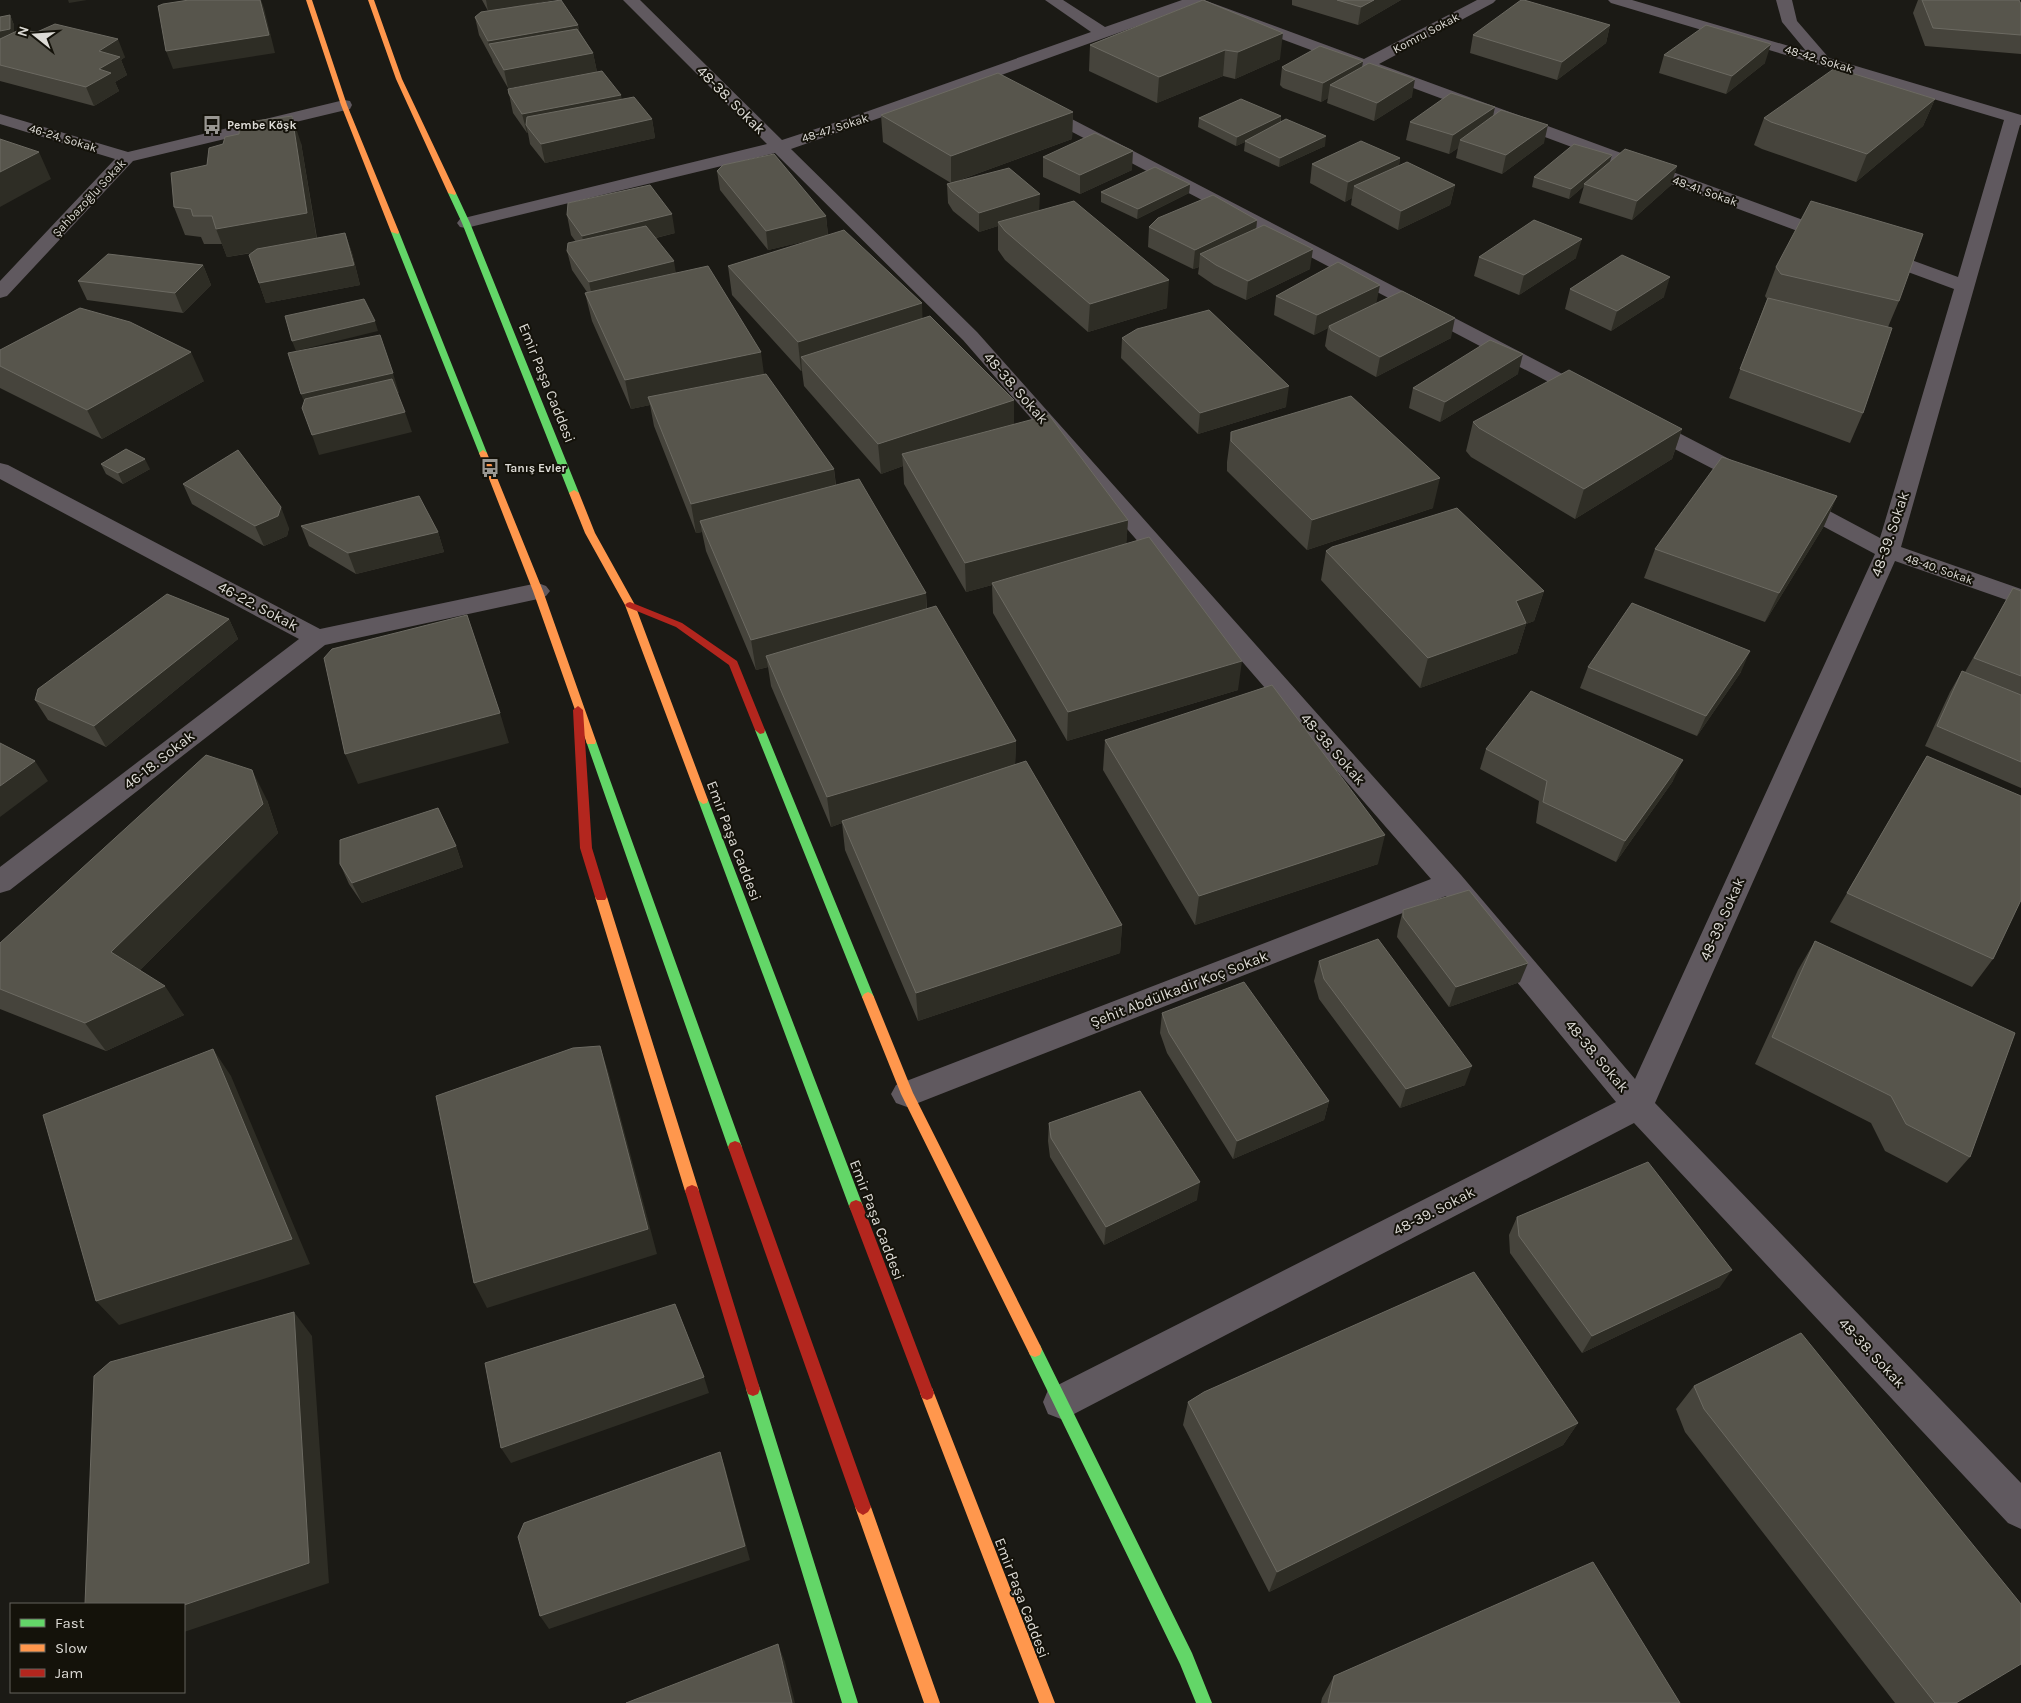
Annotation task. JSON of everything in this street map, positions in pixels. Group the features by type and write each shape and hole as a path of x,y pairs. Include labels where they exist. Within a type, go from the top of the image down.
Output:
{"main road":[{"path":"309,0 344,105 538,591 932,1703"},
{"name":"Emir Paşa Caddesi","path":"371,0 399,79 466,223 590,533 630,605 836,1154 1047,1703"},
{"path":"630,605 679,625 733,664 907,1094 1061,1402 1186,1659 1204,1703"},
{"path":"578,704 586,848 850,1703"}],"street":[{"name":"48-38. Sokak","path":"631,0 970,336 1451,883 1638,1106 2021,1510"},
{"path":"1053,0 1103,32"},
{"name":"48-47. Sokak","path":"466,223 778,147 980,78 1194,0"},
{"name":"48-41. Sokak","path":"1194,0 1965,286"},
{"name":"Komru Sokak","path":"1365,65 1488,0"},
{"name":"48-42. Sokak","path":"1616,0 2017,119"},
{"path":"1784,0 1790,22 1822,60"},
{"path":"980,78 1606,404"},
{"name":"Şahbazoğlu Sokak","path":"0,292 127,157 344,105"},
{"name":"46-24. Sokak","path":"0,119 127,157"},
{"name":"48-39. Sokak","path":"1061,1402 1638,1106 1888,551 1965,286 2017,119"},
{"path":"1624,413 1764,486"},
{"name":"46-22. Sokak","path":"0,470 317,638"},
{"name":"48-40. Sokak","path":"1782,496 1888,551 2021,597"},
{"path":"317,638 538,591"},
{"name":"46-18. Sokak","path":"0,882 317,638"},
{"name":"Şehit Abdülkadir Koç Sokak","path":"907,1094 1451,883"}],"building":[{"path":"189,0 260,0 269,35 166,51 158,6"},
{"path":"561,0 578,25 488,41 475,17 481,12"},
{"path":"1203,0 1283,33 1238,52 1225,50 1159,77 1090,45"},
{"path":"1337,0 1374,0 1361,7"},
{"path":"1521,0 1610,25 1562,62 1473,35"},
{"path":"1922,0 2019,0 2021,4 2021,35 1933,28"},
{"path":"10,15 10,29 0,31 0,17"},
{"path":"55,24 118,39 99,51 120,57 99,69 111,73 86,87 0,65 0,39 19,30 37,32"},
{"path":"1706,25 1771,44 1732,76 1664,55"},
{"path":"577,29 593,53 504,70 489,44"},
{"path":"1320,46 1363,61 1323,83 1285,70 1282,67"},
{"path":"1369,63 1415,79 1377,103 1330,85"},
{"path":"1835,68 1935,99 1867,154 1764,118"},
{"path":"602,71 621,95 522,114 509,94 508,89"},
{"path":"998,73 1073,112 951,156 881,115"},
{"path":"1451,93 1495,107 1453,135 1410,122"},
{"path":"634,97 652,119 541,144 526,125 527,117"},
{"path":"1241,99 1281,116 1237,137 1199,118"},
{"path":"1501,110 1548,125 1506,155 1460,140"},
{"path":"292,116 307,213 216,229 212,216 193,216 191,209 174,207 171,173 207,165 209,148 223,144 225,137 239,134 240,123"},
{"path":"1286,119 1326,136 1280,158 1245,141"},
{"path":"1095,133 1133,151 1080,175 1043,157"},
{"path":"0,139 39,152 0,172"},
{"path":"1361,141 1400,158 1348,182 1312,164"},
{"path":"1574,144 1612,155 1571,189 1534,177"},
{"path":"1625,149 1677,166 1637,201 1584,184"},
{"path":"774,154 826,216 766,231 717,171 723,165"},
{"path":"1407,162 1455,185 1401,211 1354,186"},
{"path":"1155,167 1190,184 1138,209 1101,192"},
{"path":"1009,168 1040,194 979,213 952,191 947,184"},
{"path":"650,185 672,214 582,236 567,215 568,203"},
{"path":"1213,195 1257,220 1195,250 1149,227 1158,218"},
{"path":"1074,201 1169,280 1090,304 1005,231 998,222"},
{"path":"1811,201 1923,234 1899,301 1781,274 1776,267"},
{"path":"1534,220 1582,239 1524,275 1479,257"},
{"path":"1264,225 1313,249 1248,281 1216,265 1200,254"},
{"path":"646,226 674,261 589,282 567,251 568,243"},
{"path":"844,230 922,303 798,342 728,266"},
{"path":"345,233 354,265 259,283 249,255 257,249"},
{"path":"108,254 203,265 175,293 78,281"},
{"path":"1622,255 1670,277 1617,311 1570,289"},
{"path":"1338,262 1380,285 1317,315 1276,296"},
{"path":"708,266 761,352 625,380 585,293"},
{"path":"1402,291 1455,318 1380,357 1331,330 1329,326"},
{"path":"1768,298 1892,328 1863,413 1740,369"},
{"path":"364,299 375,321 292,341 285,316"},
{"path":"80,308 130,322 191,352 87,410 0,366 0,350"},
{"path":"1209,310 1289,386 1200,413 1122,338 1137,329"},
{"path":"930,316 1014,400 878,444 801,357"},
{"path":"380,335 393,373 301,394 288,353"},
{"path":"1490,340 1523,354 1445,402 1413,388"},
{"path":"1569,370 1682,429 1584,489 1479,428 1473,422"},
{"path":"766,374 834,469 691,504 648,397"},
{"path":"392,379 405,412 312,435 302,408 305,399"},
{"path":"1351,396 1440,478 1312,520 1231,441 1231,432"},
{"path":"1049,415 1128,520 965,563 902,454"},
{"path":"126,449 145,459 118,473 101,464"},
{"path":"238,450 281,507 278,516 255,526 183,484"},
{"path":"1722,457 1837,496 1779,593 1655,549"},
{"path":"859,479 926,593 751,640 700,521"},
{"path":"419,496 438,532 348,553 301,526"},
{"path":"1457,508 1544,591 1516,601 1526,623 1428,658 1326,551 1332,547"},
{"path":"1149,537 1242,661 1068,712 992,583"},
{"path":"2013,588 2021,591 2021,676 1974,658"},
{"path":"167,594 229,619 94,726 35,700 38,689"},
{"path":"1632,603 1750,651 1706,716 1588,667"},
{"path":"936,606 1016,741 827,797 766,656"},
{"path":"467,615 500,713 345,754 324,658 332,649"},
{"path":"1962,671 2021,695 2021,762 1937,726"},
{"path":"1272,685 1385,835 1199,896 1105,740"},
{"path":"1531,691 1683,760 1625,841 1543,802 1547,781 1486,749"},
{"path":"0,743 35,761 0,786"},
{"path":"206,755 252,770 263,804 111,952 165,986 85,1023 0,989 0,943"},
{"path":"1927,756 2021,796 2021,900 1993,959 1847,893"},
{"path":"1026,761 1122,925 916,993 842,821"},
{"path":"438,808 456,846 352,883 340,864 340,840"},
{"path":"1469,890 1528,963 1456,987 1403,917 1403,910"},
{"path":"1378,939 1472,1066 1406,1089 1324,979 1319,961"},
{"path":"1815,941 2015,1033 1970,1157 1906,1124 1891,1096 1772,1037"},
{"path":"1244,982 1329,1101 1237,1141 1169,1033 1162,1013"},
{"path":"600,1046 648,1229 474,1283 436,1096 573,1048"},
{"path":"213,1049 292,1239 96,1301 43,1115"},
{"path":"1140,1091 1200,1182 1106,1227 1051,1138 1049,1123"},
{"path":"1648,1162 1732,1270 1592,1336 1519,1236 1517,1217"},
{"path":"1474,1272 1578,1423 1277,1572 1188,1402 1204,1392"},
{"path":"675,1304 704,1377 501,1448 485,1363"},
{"path":"294,1312 309,1563 185,1605 185,1603 85,1603 94,1376 110,1362"},
{"path":"1801,1333 2021,1604 2021,1664 1956,1703 1935,1703 1704,1409 1694,1386"},
{"path":"720,1452 745,1546 540,1616 518,1537 524,1523"},
{"path":"1593,1562 1680,1703 1328,1703 1334,1676"},
{"path":"778,1644 792,1703 626,1703"}],"traffic: fast":[{"path":"452,193 466,223 574,493"},
{"path":"395,232 483,453"},
{"path":"760,730 868,997"},
{"path":"591,741 735,1147"},
{"path":"703,800 856,1206"},
{"path":"1035,1350 1186,1659 1204,1703"},
{"path":"753,1389 850,1703"}],"traffic: slow":[{"path":"309,0 344,105 395,232"},
{"path":"371,0 399,79 452,193"},
{"path":"483,453 538,591 591,741"},
{"path":"574,493 590,533 630,605 703,800"},
{"path":"601,897 692,1191"},
{"path":"868,997 907,1094 1035,1350"},
{"path":"927,1393 1047,1703"},
{"path":"863,1507 932,1703"}],"traffic: jam":[{"path":"630,605 679,625 733,663 760,730"},
{"path":"578,710 586,848 601,897"},
{"path":"735,1147 863,1507"},
{"path":"692,1191 753,1389"},
{"path":"856,1206 927,1393"}],"place":[{"name":"Pembe Köşk","path":"212,125"},
{"name":"Tanış Evler","path":"490,468"}]}
